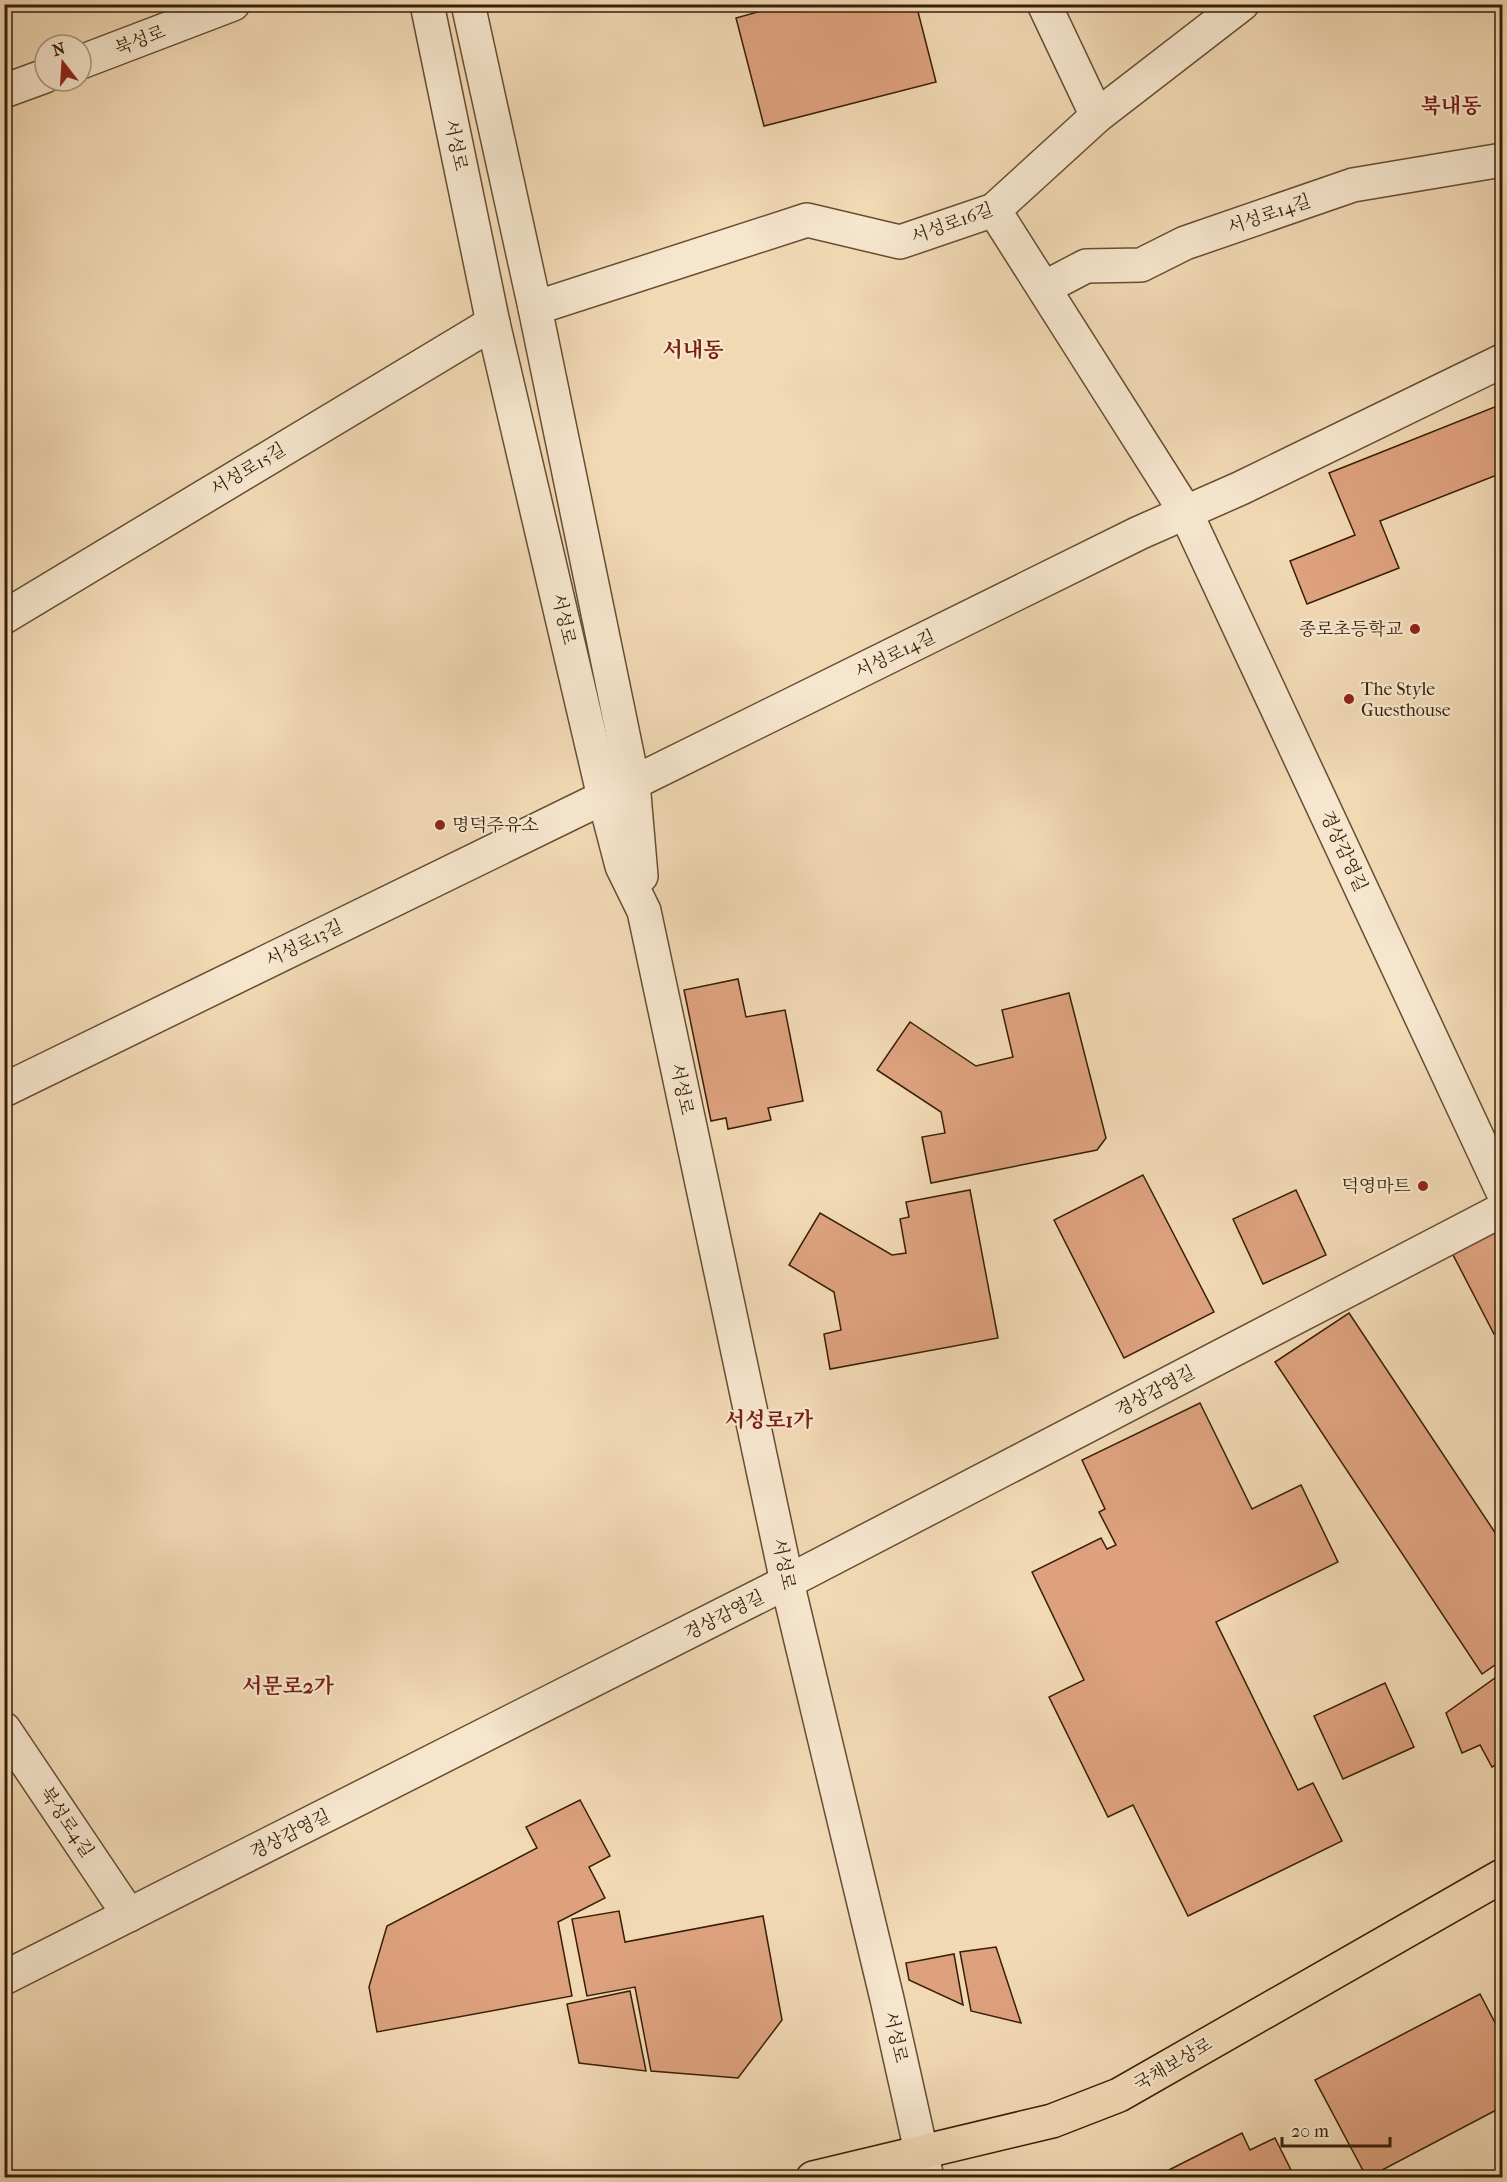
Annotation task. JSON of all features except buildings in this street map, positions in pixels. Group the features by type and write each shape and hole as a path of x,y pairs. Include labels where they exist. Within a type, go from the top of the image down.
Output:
{"main road":[{"name":"국채보상로","path":"813,2178 924,2164 1052,2121 1119,2095 1503,1876"}],"street":[{"name":"북성로","path":"93,57 233,4"},
{"name":"서성로","path":"426,4 493,324 619,790"},
{"name":"서성로","path":"468,4 535,308 619,790 622,866 644,911 787,1582 924,2164"},
{"path":"1044,4 1097,116"},
{"name":"서성로16길","path":"535,308 807,220 900,242 994,210 1097,116 1242,4"},
{"path":"4,91 33,80"},
{"name":"서성로14길","path":"1044,288 1086,266 1142,265 1185,243 1353,185 1503,160"},
{"path":"994,210 1185,511"},
{"name":"서성로15길","path":"4,617 493,324"},
{"name":"서성로14길","path":"619,790 1185,511 1241,489 1503,361"},
{"name":"경상감영길","path":"1185,511 1503,1190"},
{"name":"서성로13길","path":"4,1090 619,790"},
{"name":"경상감영길","path":"4,1978 787,1582 1503,1210"},
{"name":"북성로4길","path":"4,1730 129,1915"}],"place":[{"name":"종로초등학교","path":"1415,629"},
{"name":"The Style Guesthouse","path":"1349,699"},
{"name":"명덕주유소","path":"440,825"},
{"name":"덕영마트","path":"1423,1186"}],"district":[{"name":"북내동","path":"1451,106"},
{"name":"서내동","path":"693,350"},
{"name":"서성로1가","path":"769,1420"},
{"name":"서문로2가","path":"288,1686"}]}
